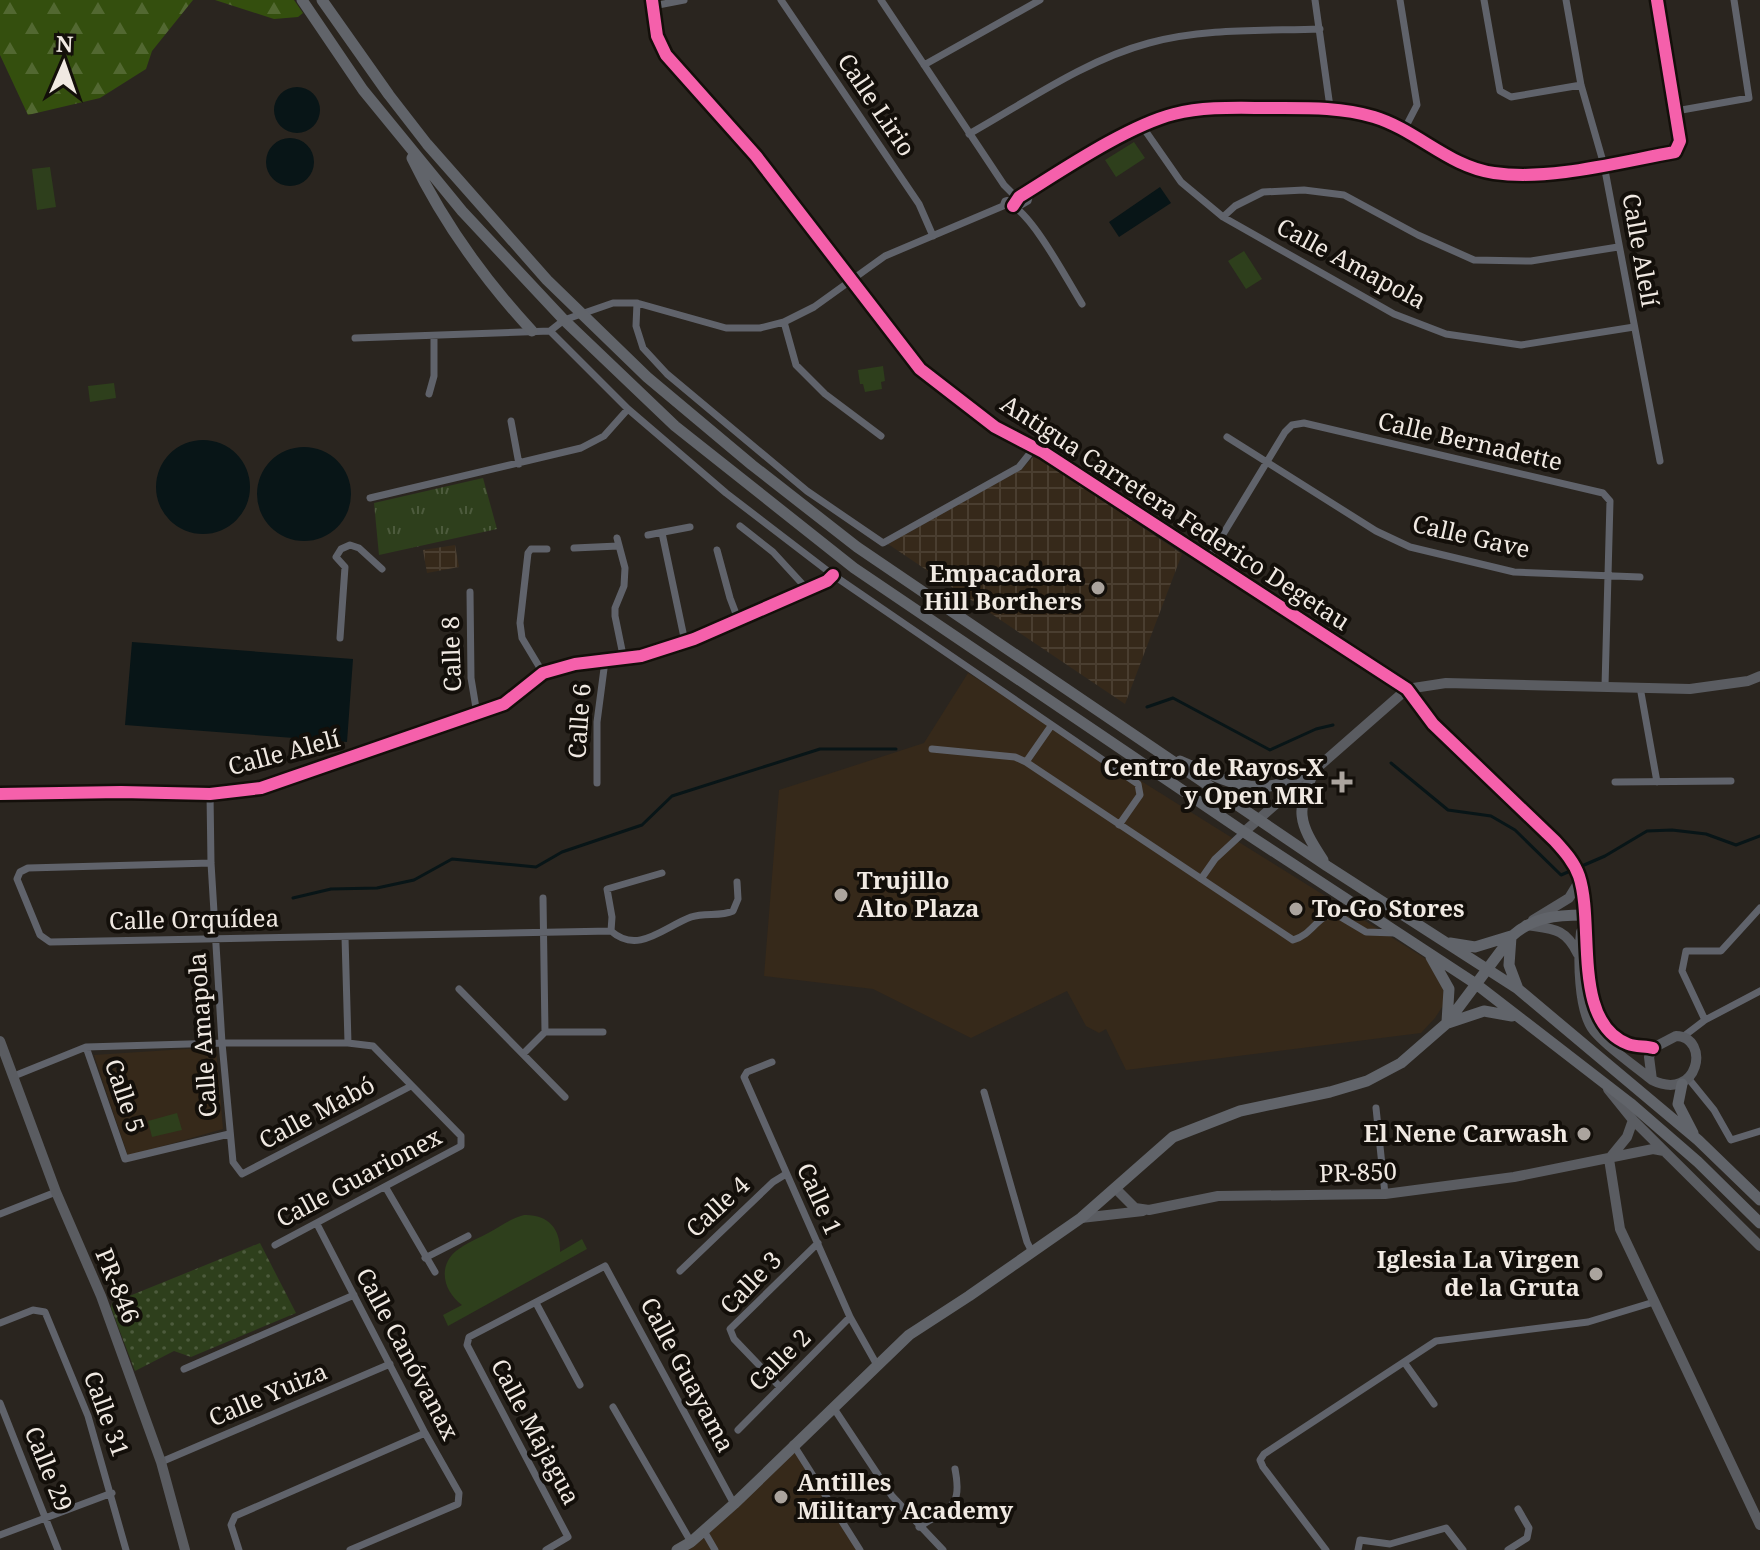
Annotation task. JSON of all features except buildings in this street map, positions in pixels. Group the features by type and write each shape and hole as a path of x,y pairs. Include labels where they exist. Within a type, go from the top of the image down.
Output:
{"main road":[{"path":"302,0 363,90 462,211 564,320 675,426 854,568 1244,832 1476,984 1601,1081 1698,1162 1760,1223"},
{"path":"322,0 427,144 547,280 647,377 752,465 857,547 1327,866 1518,989 1698,1140 1760,1200"},
{"path":"403,139 448,224 482,275 532,331"},
{"path":"1159,752 1228,782 1248,787 1279,784 1315,769"},
{"path":"1315,769 1304,793 1302,816 1306,832 1327,866"},
{"path":"677,1550 691,1542 734,1504 909,1335 1081,1218 1173,1137 1240,1111 1367,1081 1401,1063 1447,1023 1486,969 1524,925 1545,917 1584,915"},
{"path":"1441,941 1475,947 1512,936"},
{"path":"1512,936 1509,965 1518,989"},
{"path":"1427,952 1442,972 1449,989 1447,1023"},
{"path":"1447,1023 1484,1011 1521,1019"},
{"path":"1685,1081 1678,1104 1698,1140"}],"street":[{"path":"653,3 684,0"},
{"name":"Calle Lirio","path":"781,0 919,204 933,236"},
{"path":"881,0 1082,304"},
{"path":"924,65 1040,0"},
{"path":"1315,0 1330,107"},
{"path":"1400,0 1417,105 1404,130"},
{"path":"1484,0 1500,91 1511,97 1581,85"},
{"name":"Calle Alelí","path":"1566,0 1581,85 1604,165 1660,461"},
{"path":"355,338 550,331 564,320 613,303 637,303 726,328 760,328 784,322 814,307 885,256 1012,202 1028,201 1031,190 1142,126 1173,114 1208,108 1330,107 1376,117 1464,166 1527,176 1675,152 1680,141 1657,0"},
{"path":"1676,111 1749,98 1734,0"},
{"name":"Antigua Carretera Federico Degetau","path":"653,3 657,36 666,55 756,156 920,369 995,427 1035,447 1407,689 1433,724 1555,841 1572,861 1579,876 1592,996 1598,1019 1613,1035 1629,1044 1653,1048"},
{"path":"969,134 1088,67 1148,43 1200,33 1320,29"},
{"name":"Calle Amapola","path":"1142,126 1181,182 1223,217 1394,314 1446,334 1521,345 1634,327"},
{"path":"1223,217 1235,206 1263,192 1304,190 1344,195 1418,235 1474,260 1531,261 1618,247"},
{"path":"637,303 636,326 643,348 667,374 807,491 883,543 1019,467 1035,447"},
{"path":"784,322 796,365 825,394 881,436"},
{"path":"550,331 628,409 726,493 833,575 1138,784 1140,795 1119,825"},
{"path":"429,394 434,376 434,336"},
{"path":"370,498 581,448 604,436 628,409"},
{"path":"511,421 519,464"},
{"name":"Calle Bernadette","path":"1208,559 1292,425 1304,423 1603,493 1610,501 1605,686"},
{"name":"Calle Gave","path":"1227,437 1376,531 1410,547 1514,572 1640,577"},
{"path":"740,526 773,552 807,589"},
{"path":"648,535 690,527"},
{"path":"662,533 685,642"},
{"path":"574,548 618,542 625,568 624,586 615,616 624,660"},
{"path":"340,638 345,567 336,557 341,549 350,545 359,548 382,569"},
{"path":"547,549 531,549 528,553 520,623 522,638 543,673 575,664 624,660 685,642 827,581 833,575"},
{"path":"717,550 738,619"},
{"name":"Calle 8","path":"470,592 471,678 477,714"},
{"name":"Calle 6","path":"597,783 597,722 605,661"},
{"name":"Calle Alelí","path":"0,794 210,794 261,788 504,704 543,673"},
{"path":"1201,879 1215,859 1258,818 1407,689 1446,683 1690,689 1748,681 1760,676"},
{"path":"1640,687 1657,782"},
{"path":"1026,762 1051,726"},
{"path":"932,749 1015,757 1026,762 1293,940 1306,936 1323,916 1334,913 1366,932 1400,933"},
{"path":"1615,782 1731,781"},
{"name":"Calle Amapola","path":"210,794 211,863 229,1134 233,1162 242,1174"},
{"name":"Calle Orquídea","path":"211,863 28,868 20,872 17,879 40,935 50,942 611,931 621,940 642,940 693,916 725,915 733,911 738,899 737,882"},
{"path":"611,931 607,889 662,873"},
{"path":"1524,925 1569,898 1579,876"},
{"path":"543,898 545,1032"},
{"path":"1705,1020 1682,971 1686,951 1721,951 1760,908"},
{"name":"Antigua Carretera Federico Degetau","path":"1584,915 1578,955 1585,1011 1593,1029 1652,1080"},
{"path":"1524,925 1560,931 1578,955"},
{"path":"345,937 348,1043"},
{"path":"459,989 565,1097"},
{"path":"1684,1036 1705,1020 1760,991"},
{"path":"523,1054 545,1032 603,1032"},
{"path":"1676,1036 1684,1036 1694,1043 1697,1055 1685,1081 1666,1087 1652,1080 1649,1057 1653,1048 1676,1036"},
{"name":"PR-846","path":"0,1041 56,1192 101,1296 161,1462 185,1550"},
{"path":"14,1076 86,1047 348,1043 373,1046 411,1086"},
{"name":"Calle 5","path":"86,1047 125,1159 229,1134"},
{"name":"Calle 1","path":"772,1062 747,1072 744,1077 850,1317 877,1365"},
{"path":"1601,1081 1633,1120 1760,1246"},
{"path":"1685,1081 1714,1110 1731,1140 1760,1131"},
{"name":"Calle Guarionex","path":"275,1245 461,1146 461,1136 411,1086"},
{"name":"Calle Mabó","path":"242,1174 411,1086"},
{"path":"984,1092 1032,1252"},
{"path":"1376,1108 1385,1194"},
{"path":"1633,1120 1627,1137 1609,1159 1620,1229 1760,1525"},
{"name":"PR-850","path":"1081,1218 1149,1210 1218,1196 1385,1194 1514,1177 1653,1149 1664,1151"},
{"name":"Calle 4","path":"680,1271 773,1182 786,1174"},
{"path":"386,1188 435,1272"},
{"path":"1116,1189 1135,1208 1149,1210"},
{"path":"0,1214 56,1192"},
{"name":"Calle Canóvanax","path":"317,1224 459,1493 458,1504 350,1550"},
{"path":"425,1258 468,1236"},
{"name":"Calle 3","path":"780,1387 734,1339 730,1329 818,1243"},
{"name":"Calle Guayama","path":"536,1303 605,1266 734,1504"},
{"path":"184,1369 354,1295"},
{"path":"1326,1550 1260,1460 1264,1454 1436,1341 1588,1322 1654,1302"},
{"path":"536,1303 580,1385"},
{"name":"Calle Majagua","path":"536,1303 469,1337 467,1345 568,1537 546,1550"},
{"name":"Calle 31","path":"0,1323 33,1310 45,1312 88,1416 126,1550"},
{"name":"Calle 2","path":"738,1430 850,1317"},
{"path":"1404,1362 1434,1404"},
{"name":"Calle Yuiza","path":"161,1462 390,1364"},
{"name":"Calle 29","path":"0,1403 58,1550"},
{"path":"613,1407 691,1542"},
{"path":"833,1407 892,1496 943,1550"},
{"path":"239,1550 231,1525 235,1516 425,1433"},
{"path":"793,1444 860,1550"},
{"path":"919,1527 955,1503 960,1492 955,1469"},
{"path":"0,1535 112,1493"},
{"path":"1508,1550 1527,1538 1529,1528 1518,1509"},
{"path":"1358,1550 1360,1540 1390,1544 1446,1528 1463,1550"},
{"path":"704,1531 715,1550"}],"shaded area":[{"path":"297,87 313,94 320,110 313,126 297,133 281,126 274,110 281,94"},
{"path":"290,138 307,145 314,162 307,179 290,186 273,179 266,162 273,145"},
{"path":"1160,187 1171,203 1119,237 1109,222"},
{"path":"203,440 221,443 236,454 247,469 250,487 247,505 236,520 221,531 203,534 185,531 170,520 159,505 156,487 159,469 170,454 185,443"},
{"path":"304,447 322,450 337,461 348,476 351,494 348,512 337,527 322,538 304,541 286,538 271,527 260,512 257,494 260,476 271,461 286,450"},
{"path":"1035,455 1182,554 1125,704 888,544 1022,469"},
{"path":"455,545 459,567 427,573 423,550"},
{"path":"132,642 353,659 347,742 125,725"},
{"name":"Trujillo Alto Plaza","path":"968,673 1431,962 1443,983 1444,1004 1435,1018 1421,1033 1126,1070 1106,1029 1099,1033 1086,1026 1067,991 971,1038 873,989 764,976 779,790 924,743"},
{"path":"216,1047 223,1129 128,1156 94,1055"},
{"name":"Antilles Military Academy","path":"793,1444 856,1550 683,1550"}],"green space":[{"path":"0,0 193,0 152,51 146,69 100,98 28,115 0,55"},
{"path":"215,0 294,0 303,13 298,17 274,19"},
{"path":"1134,142 1145,158 1116,177 1105,160"},
{"path":"50,167 56,207 37,210 32,169"},
{"path":"1244,251 1262,279 1246,289 1228,261"},
{"path":"883,366 885,381 881,382 882,389 865,392 858,370"},
{"path":"114,383 116,398 90,402 88,386"},
{"path":"483,478 497,529 379,555 374,503"},
{"path":"177,1113 182,1130 152,1137 148,1121"},
{"path":"524,1215 540,1217 551,1224 558,1236 560,1252 582,1239 587,1249 448,1326 443,1315 462,1305 451,1293 445,1279 450,1257 464,1246"},
{"path":"260,1243 296,1313 191,1357 174,1351 135,1371 111,1308 112,1303"}],"waterway":[{"path":"1147,707 1173,698 1270,750 1316,729 1333,725"},
{"path":"293,898 331,889 377,888 414,880 452,859 536,867 562,852 642,825 672,796 820,749 896,749"},
{"path":"1391,763 1448,810 1491,816 1515,830 1561,875 1605,856 1647,831 1706,834 1736,845 1760,836"}],"cycle path":[{"path":"652,0 657,36 666,55 756,156 920,369 995,427 1043,452 1407,689 1433,724 1555,841 1579,876 1588,970 1599,1015 1610,1032 1628,1044 1653,1048"},
{"path":"1013,206 1019,197 1136,128 1174,114 1210,109 1310,108 1361,114 1405,130 1462,164 1494,173 1562,173 1675,152 1680,141 1657,0"},
{"path":"0,794 210,794 261,788 504,704 543,673 575,664 641,656 694,639 827,581 833,575"}],"place":[{"name":"Empacadora Hill Borthers","path":"1098,588"},
{"name":"Centro de Rayos-X y Open MRI","path":"1342,782"},
{"name":"Trujillo Alto Plaza","path":"841,895"},
{"name":"To-Go Stores","path":"1296,909"},
{"name":"El Nene Carwash","path":"1584,1134"},
{"name":"Iglesia La Virgen de la Gruta","path":"1596,1274"},
{"name":"Antilles Military Academy","path":"781,1497"}]}
